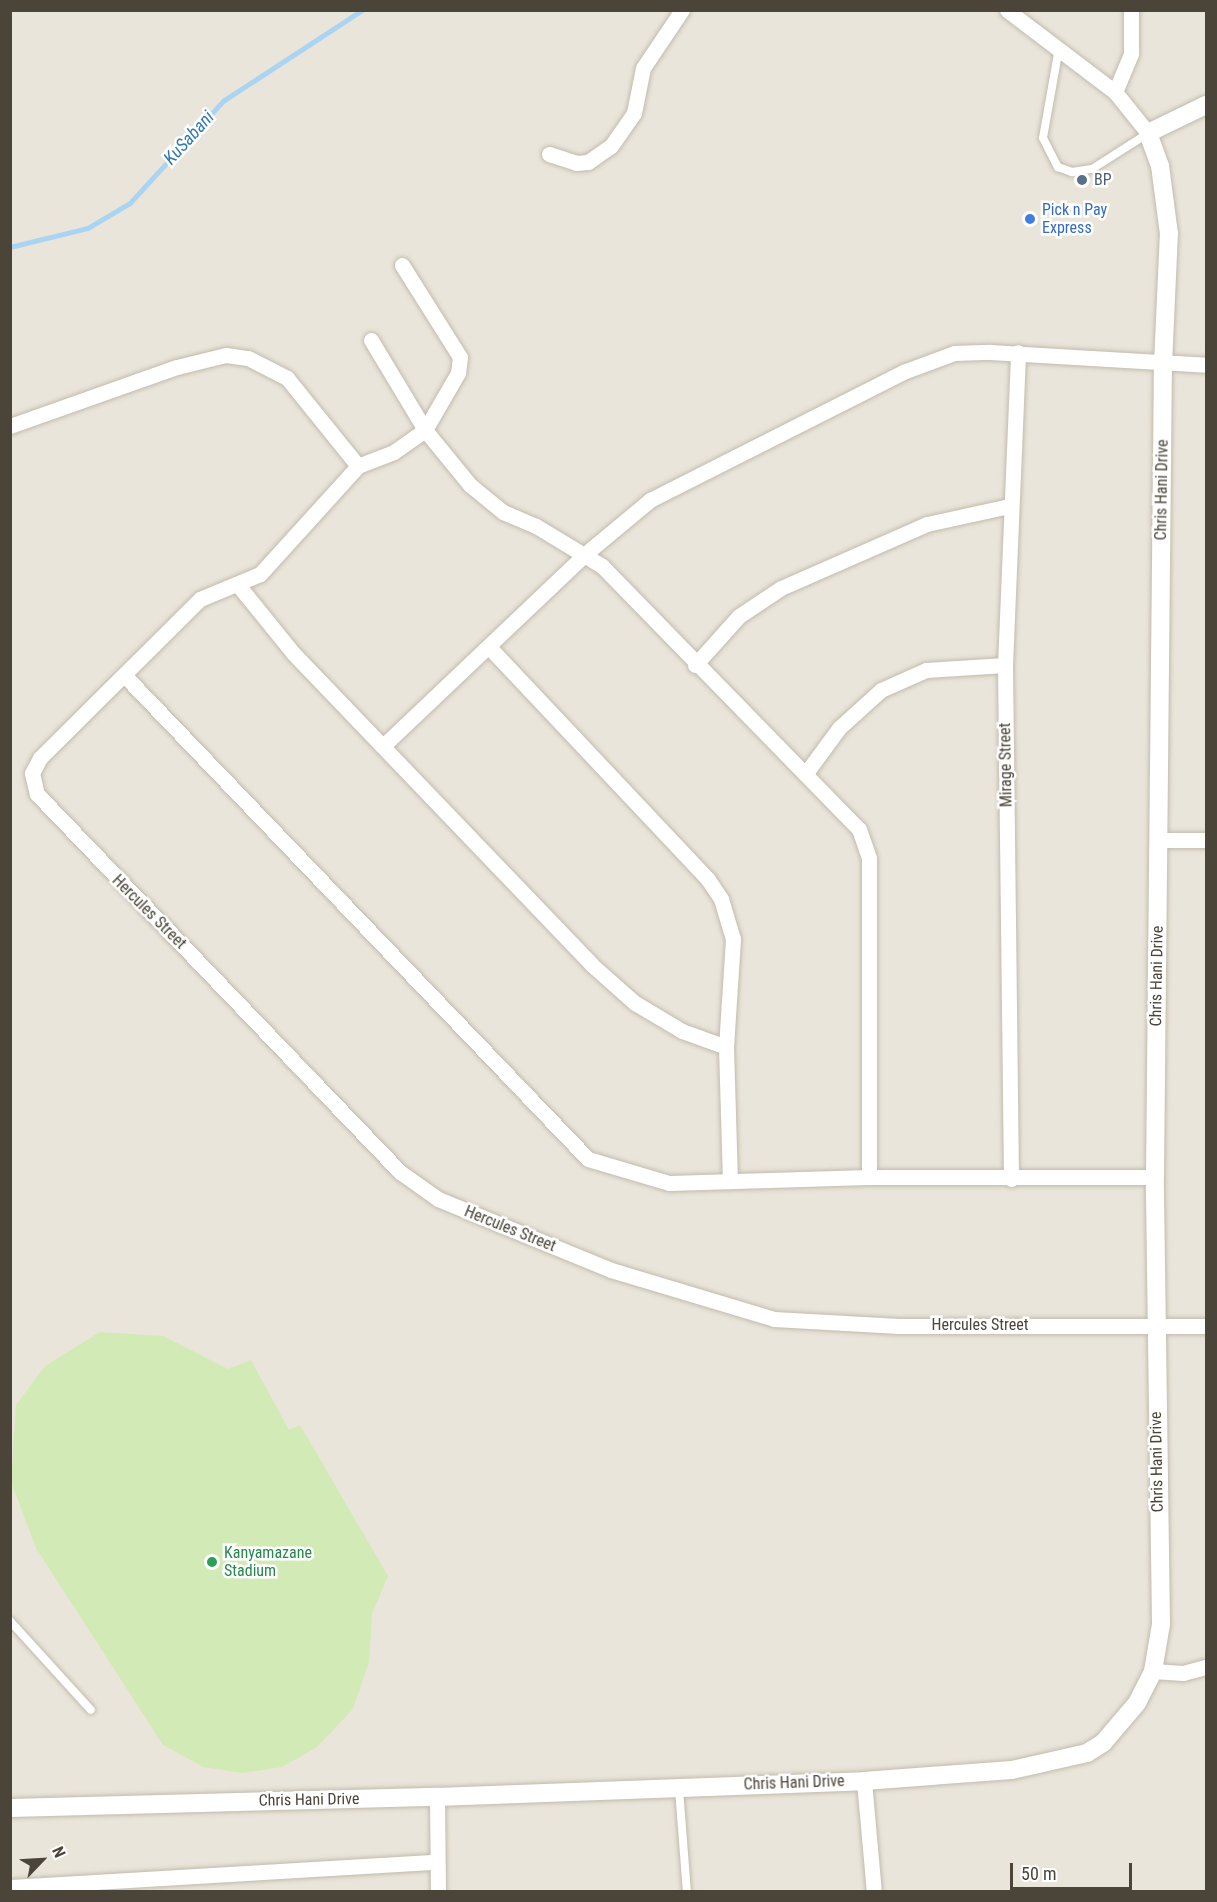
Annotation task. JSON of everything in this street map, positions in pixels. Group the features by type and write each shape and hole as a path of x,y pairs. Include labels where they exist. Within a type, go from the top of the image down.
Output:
{"street":[{"path":"549,154 576,164 588,162 611,146 634,113 643,68 682,10"},
{"path":"1007,10 1059,46 1115,92 1148,133 1206,105"},
{"path":"1115,92 1131,54 1131,10"},
{"name":"Chris Hani Drive","path":"10,1808 437,1797 864,1781 1012,1770 1087,1752 1118,1727 1153,1671 1161,1624 1155,1325 1155,1177 1163,364 1169,234 1161,165 1148,133"},
{"path":"10,426 177,367 226,355 248,358 287,378 358,466 394,452 425,430 458,373 460,357 402,265"},
{"path":"371,340 425,430 489,502 584,555 619,581 694,665 806,773 859,829 869,858 868,1177"},
{"path":"383,746 621,521 670,488 903,372 954,353 1018,352 1163,364 1206,365"},
{"name":"Mirage Street","path":"1011,1179 1005,665 1009,506 1018,352"},
{"name":"Hercules Street","path":"358,466 269,567 238,585 200,600 40,758 32,773 37,794 400,1172 438,1199 621,1273 774,1319 899,1326 1206,1326"},
{"path":"694,665 740,616 781,588 927,525 1009,506"},
{"path":"238,585 293,652 592,965 635,1003 682,1031 726,1047"},
{"path":"489,647 707,878 720,899 733,939 726,1047 730,1180"},
{"path":"806,773 839,728 881,690 927,670 1005,665"},
{"path":"124,675 588,1159 669,1183 868,1177 1011,1179 1155,1177"},
{"path":"1159,840 1206,840"},
{"path":"1153,1671 1183,1673 1206,1667"},
{"path":"864,1781 874,1892"},
{"path":"437,1797 438,1892"},
{"path":"10,1887 30,1889 436,1862"}],"lane":[{"path":"1059,46 1043,138 1058,167 1072,172 1092,169 1148,133"},
{"path":"10,1621 91,1710"},
{"path":"679,1788 687,1892"}],"shaded area":[{"path":"11,11 1206,11 1206,1891 11,1891"}],"green space":[{"name":"Kanyamazane Stadium","path":"100,1332 163,1336 228,1369 251,1360 289,1430 300,1425 388,1576 372,1614 369,1662 353,1709 317,1747 282,1767 242,1773 204,1767 163,1745 36,1548 11,1482 16,1405 45,1366"}],"waterway":[{"name":"KuSabani","path":"10,247 88,228 130,203 223,101 362,10"}],"place":[{"name":"BP","path":"1082,180"},
{"name":"Pick n Pay Express","path":"1030,219"},
{"name":"Kanyamazane Stadium","path":"212,1562"}]}
